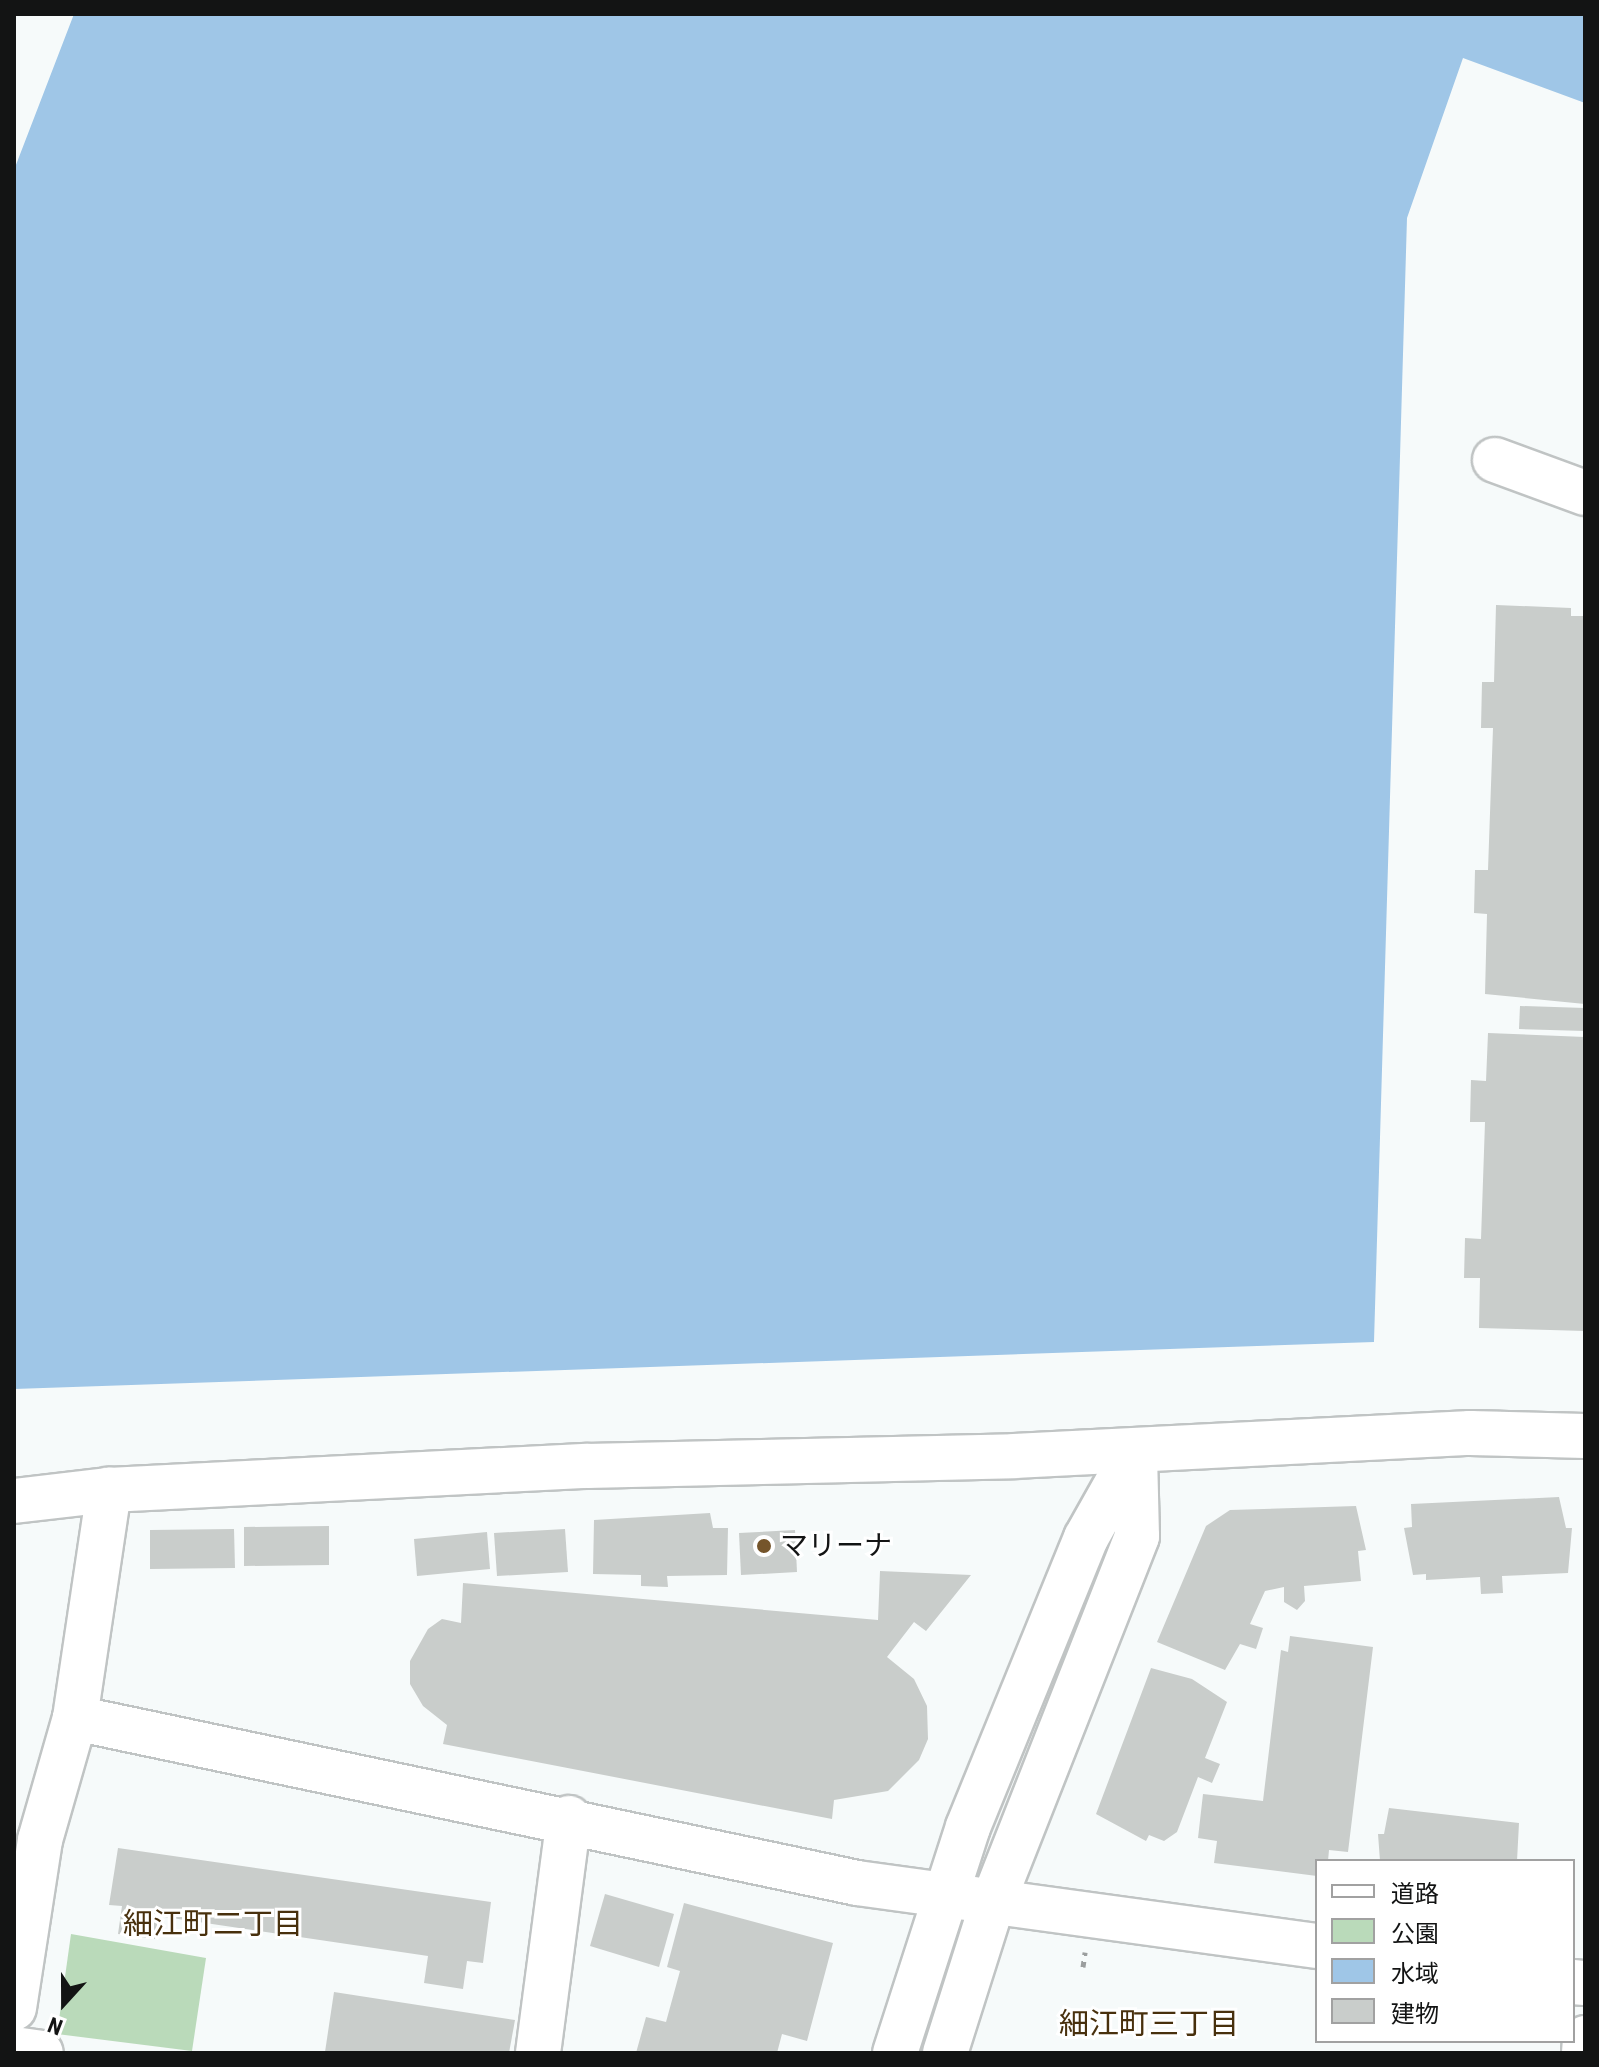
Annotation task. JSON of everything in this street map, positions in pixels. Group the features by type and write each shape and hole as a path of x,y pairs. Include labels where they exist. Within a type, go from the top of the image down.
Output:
{"street":[{"path":"1495,460 1585,493"},
{"path":"14,1501 109,1490 587,1466 1135,1451 1470,1433 1585,1436"},
{"path":"895,2053 942,1895 1086,1538 1135,1451"},
{"path":"945,2053 993,1902 1137,1536 1135,1451"},
{"path":"14,1483 109,1490"},
{"path":"14,2008 27,1839 75,1718 109,1490"},
{"path":"75,1718 569,1818 857,1883 1315,1946"},
{"path":"538,2053 569,1818"},
{"path":"1584,2053 1585,2038"},
{"path":"14,2049 41,2053"}],"path":[{"path":"1083,1967 1085,1949"}],"green space":[{"path":"71,1934 206,1958 192,2051 57,2034"}],"water":[{"path":"74,14 1585,14 1585,103 1463,58 1407,218 1374,1342 14,1389 14,170"}],"building":[{"path":"1496,605 1571,608 1571,616 1585,616 1585,1004 1485,994 1487,914 1474,913 1475,870 1488,870 1493,728 1481,728 1482,682 1494,682"},
{"path":"1520,1006 1585,1008 1585,1031 1519,1029"},
{"path":"1488,1033 1585,1037 1585,1331 1479,1328 1480,1278 1464,1278 1465,1238 1481,1239 1485,1122 1470,1122 1471,1080 1486,1081"},
{"path":"1559,1497 1566,1528 1572,1528 1568,1573 1502,1576 1503,1593 1481,1594 1480,1577 1426,1580 1426,1574 1413,1575 1404,1528 1412,1527 1411,1504"},
{"path":"1356,1506 1366,1550 1358,1551 1361,1581 1304,1586 1305,1601 1297,1610 1284,1602 1284,1587 1265,1591 1250,1624 1263,1628 1256,1649 1240,1644 1225,1670 1157,1642 1206,1526 1230,1510"},
{"path":"710,1513 713,1528 728,1528 727,1575 667,1576 668,1587 641,1586 641,1575 593,1574 594,1520"},
{"path":"329,1526 329,1565 244,1566 244,1527"},
{"path":"234,1529 235,1568 150,1569 150,1530"},
{"path":"565,1529 568,1572 497,1576 494,1533"},
{"path":"795,1530 797,1572 741,1575 739,1533"},
{"path":"487,1532 490,1569 417,1576 414,1539"},
{"path":"880,1571 971,1575 926,1631 914,1622 887,1657 914,1679 927,1706 928,1739 919,1760 888,1791 834,1800 832,1819 443,1744 447,1725 423,1706 410,1684 410,1661 428,1629 442,1619 461,1623 463,1583 878,1620"},
{"path":"1290,1636 1373,1647 1348,1852 1329,1850 1328,1859 1315,1859 1315,1876 1214,1863 1217,1841 1198,1838 1203,1794 1263,1801 1281,1650 1288,1652"},
{"path":"1151,1668 1192,1679 1227,1702 1205,1758 1220,1764 1212,1783 1198,1777 1177,1832 1164,1841 1149,1835 1146,1841 1096,1814"},
{"path":"1389,1808 1519,1823 1517,1859 1380,1859 1378,1834 1384,1834"},
{"path":"118,1848 491,1902 483,1963 467,1961 463,1989 424,1983 428,1956 158,1916 155,1939 118,1934 122,1906 109,1905"},
{"path":"605,1894 674,1914 659,1967 590,1946"},
{"path":"684,1903 833,1943 807,2041 782,2034 777,2053 636,2053 646,2017 666,2022 680,1971 667,1967"},
{"path":"334,1992 515,2020 509,2053 325,2052"}],"place":[{"name":"マリーナ","path":"764,1546"}],"district":[{"name":"細江町二丁目","path":"213,1924"},
{"name":"細江町三丁目","path":"1149,2024"}]}
